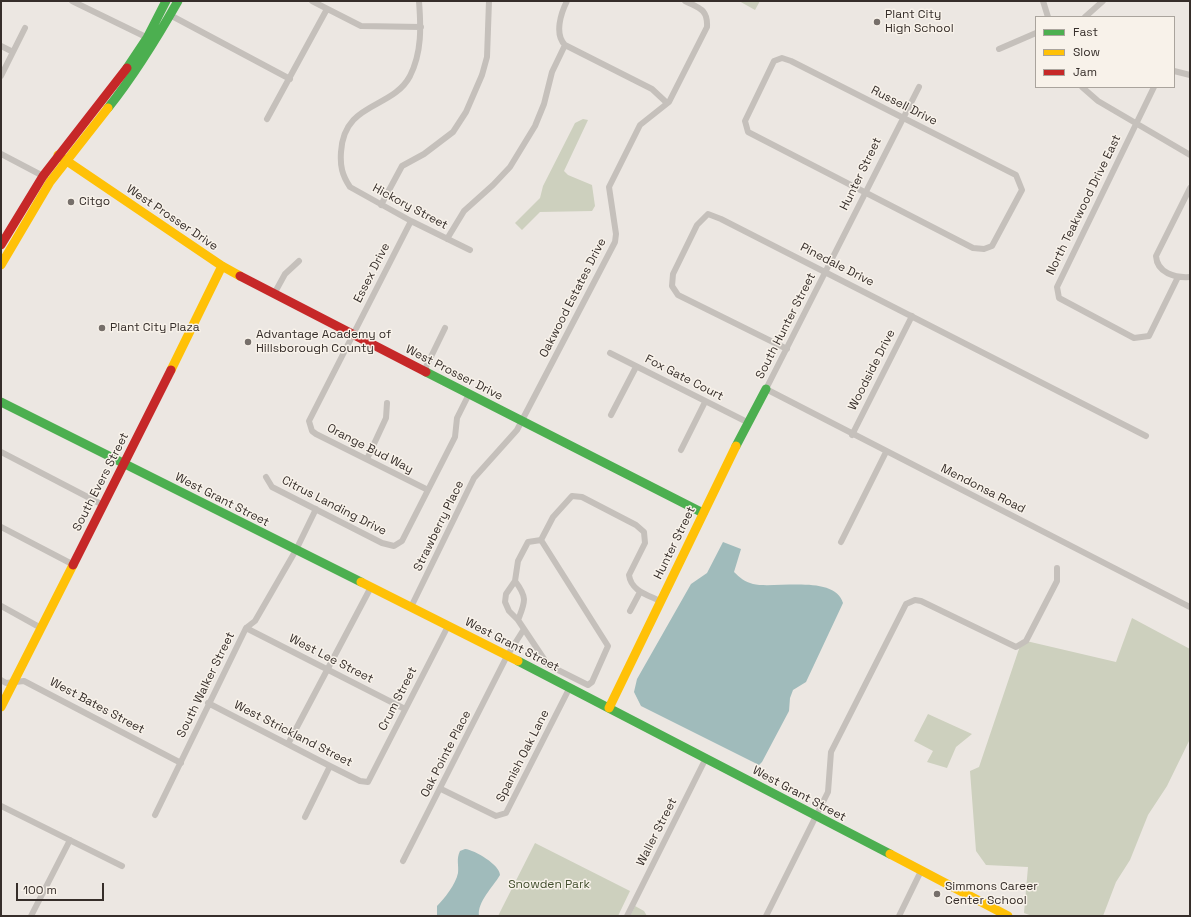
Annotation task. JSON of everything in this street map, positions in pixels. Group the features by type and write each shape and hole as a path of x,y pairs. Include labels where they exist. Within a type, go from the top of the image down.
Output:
{"street":[{"path":"74,1 151,39"},
{"path":"1,265 50,182 122,91 151,39 166,1"},
{"path":"170,1 167,11 170,15 290,79"},
{"path":"1,245 43,176 58,155 170,15 178,1"},
{"path":"312,1 361,26 421,27 419,1"},
{"path":"381,204 402,166 424,154 453,132 466,112 482,75 487,57 489,1"},
{"path":"567,1 563,10 559,34 560,40 652,89 667,103"},
{"name":"Oakwood Estates Drive","path":"521,422 615,242 616,234 609,186 640,125 667,103 707,27 708,18 705,13 701,9 685,1"},
{"path":"1043,1 1048,16"},
{"path":"1086,16 1103,1"},
{"path":"267,119 328,9"},
{"name":"Hickory Street","path":"421,27 418,55 409,78 394,93 366,109 352,120 342,141 340,166 344,178 350,187 411,221 470,250"},
{"path":"1,76 25,28"},
{"path":"999,49 1035,33"},
{"path":"447,239 464,210 493,185 510,167 535,126 544,104 552,72 565,44"},
{"path":"1,46 13,52"},
{"name":"Russell Drive","path":"782,58 791,60 1016,175 1022,190 992,246 984,249 973,248 865,193 748,132 745,121 774,61 782,58"},
{"path":"1175,71 1190,75"},
{"name":"Hunter Street","path":"826,272 902,118 920,87"},
{"path":"1083,88 1098,101 1190,155"},
{"path":"1136,123 1154,88"},
{"path":"66,160 67,153 89,124 102,101"},
{"name":"North Teakwood Drive East","path":"1136,123 1057,287 1059,298 1134,338 1139,338 1149,336 1178,277"},
{"path":"1,154 43,176 50,182"},
{"name":"West Prosser Drive","path":"58,155 222,266 424,370 521,422 703,513"},
{"path":"22,230 41,193 43,176"},
{"path":"1190,188 1156,256 1160,269 1178,277 1190,277"},
{"name":"Pinedale Drive","path":"787,349 678,295 672,286 673,274 697,225 708,214 722,219 1146,436"},
{"name":"Essex Drive","path":"353,334 411,221"},
{"path":"274,294 285,274 299,261"},
{"name":"South Evers Street","path":"1,707 222,266"},
{"name":"South Hunter Street","path":"766,389 826,272"},
{"name":"Woodside Drive","path":"852,435 912,316"},
{"path":"424,370 445,328"},
{"name":"Orange Bud Way","path":"353,334 309,421 312,431 428,490"},
{"name":"Fox Gate Court","path":"610,353 747,422"},
{"path":"611,416 636,367"},
{"name":"Hunter Street","path":"609,708 747,422 766,389"},
{"name":"Mendonsa Road","path":"766,389 852,435 1190,607"},
{"name":"Citrus Landing Drive","path":"266,477 272,487 382,543 394,546 402,541 455,437 457,418 469,394"},
{"name":"West Grant Street","path":"1,402 570,687 1008,916"},
{"path":"681,450 705,402"},
{"path":"367,459 386,418 387,403"},
{"name":"Strawberry Place","path":"411,607 474,478 511,437 521,422"},
{"path":"1,452 103,505"},
{"path":"841,542 886,452"},
{"path":"541,540 553,517 572,496 582,497 636,524 644,532 646,543 629,575 632,585 640,592 660,601"},
{"name":"South Walker Street","path":"155,815 181,763 208,703 246,628 255,621 296,550 316,509"},
{"path":"1,527 72,564"},
{"path":"541,540 608,648 592,682 586,685 550,667 518,620 509,611 505,602 506,594 516,581 518,561 528,542 541,540"},
{"path":"766,916 828,792 831,752 906,604 915,600 921,601 1016,647 1026,641 1057,581 1057,568"},
{"path":"516,581 524,593 525,604 518,620"},
{"path":"288,744 371,587"},
{"path":"630,611 640,592"},
{"path":"1,606 41,628"},
{"name":"Crum Street","path":"368,782 448,626"},
{"name":"West Lee Street","path":"246,628 405,709"},
{"name":"Oak Pointe Place","path":"403,861 441,789 507,656 524,629"},
{"name":"West Bates Street","path":"1,680 6,682 24,681 181,763"},
{"name":"Spanish Oak Lane","path":"441,789 496,816 506,813 570,687"},
{"name":"West Strickland Street","path":"208,703 360,781 368,782"},
{"name":"Waller Street","path":"627,916 706,758"},
{"path":"305,817 330,766"},
{"path":"1,806 122,866"},
{"path":"32,916 70,840"},
{"path":"899,916 922,871"}],"green space":[{"path":"739,1 760,1 755,10"},
{"path":"583,119 588,120 564,171 568,175 592,185 595,206 592,211 540,212 522,230 515,223 540,198 543,186 575,123"},
{"path":"1132,618 1190,649 1190,739 1167,786 1148,815 1130,860 1116,882 1103,916 1032,916 1024,913 1028,867 986,865 976,851 970,771 979,767 1022,640 1116,662"},
{"path":"928,714 972,734 956,747 947,768 927,762 933,751 914,741"},
{"name":"Snowden Park","path":"535,843 630,891 618,916 498,916"},
{"path":"635,906 644,911 647,916 630,916"}],"water":[{"path":"723,542 741,549 734,572 747,582 763,585 803,584 829,588 838,594 843,603 806,682 793,690 790,698 789,711 759,765 641,706 634,692 637,679 691,584 707,573"},
{"path":"465,849 475,852 492,863 499,871 500,875 480,905 479,916 437,916 437,906 455,882 458,873 459,854 460,851"}],"traffic: fast":[{"path":"127,68 147,38 166,1"},
{"path":"108,108 145,56 178,1"},
{"path":"426,372 703,513"},
{"path":"736,446 766,389"},
{"path":"1,402 361,582"},
{"path":"518,661 890,854"}],"traffic: slow":[{"path":"1,265 50,182 108,108"},
{"path":"58,155 222,266 240,276"},
{"path":"171,370 222,266"},
{"path":"609,708 736,446"},
{"path":"1,707 73,565"},
{"path":"361,582 518,661"},
{"path":"890,854 1008,916"}],"traffic: jam":[{"path":"1,245 43,176 127,68"},
{"path":"240,276 426,372"},
{"path":"73,565 171,370"}],"place":[{"name":"Plant City High School","path":"877,22"},
{"name":"Citgo","path":"71,202"},
{"name":"Plant City Plaza","path":"102,328"},
{"name":"Advantage Academy of Hillsborough County","path":"248,342"},
{"name":"Simmons Career Center School","path":"937,894"}]}
